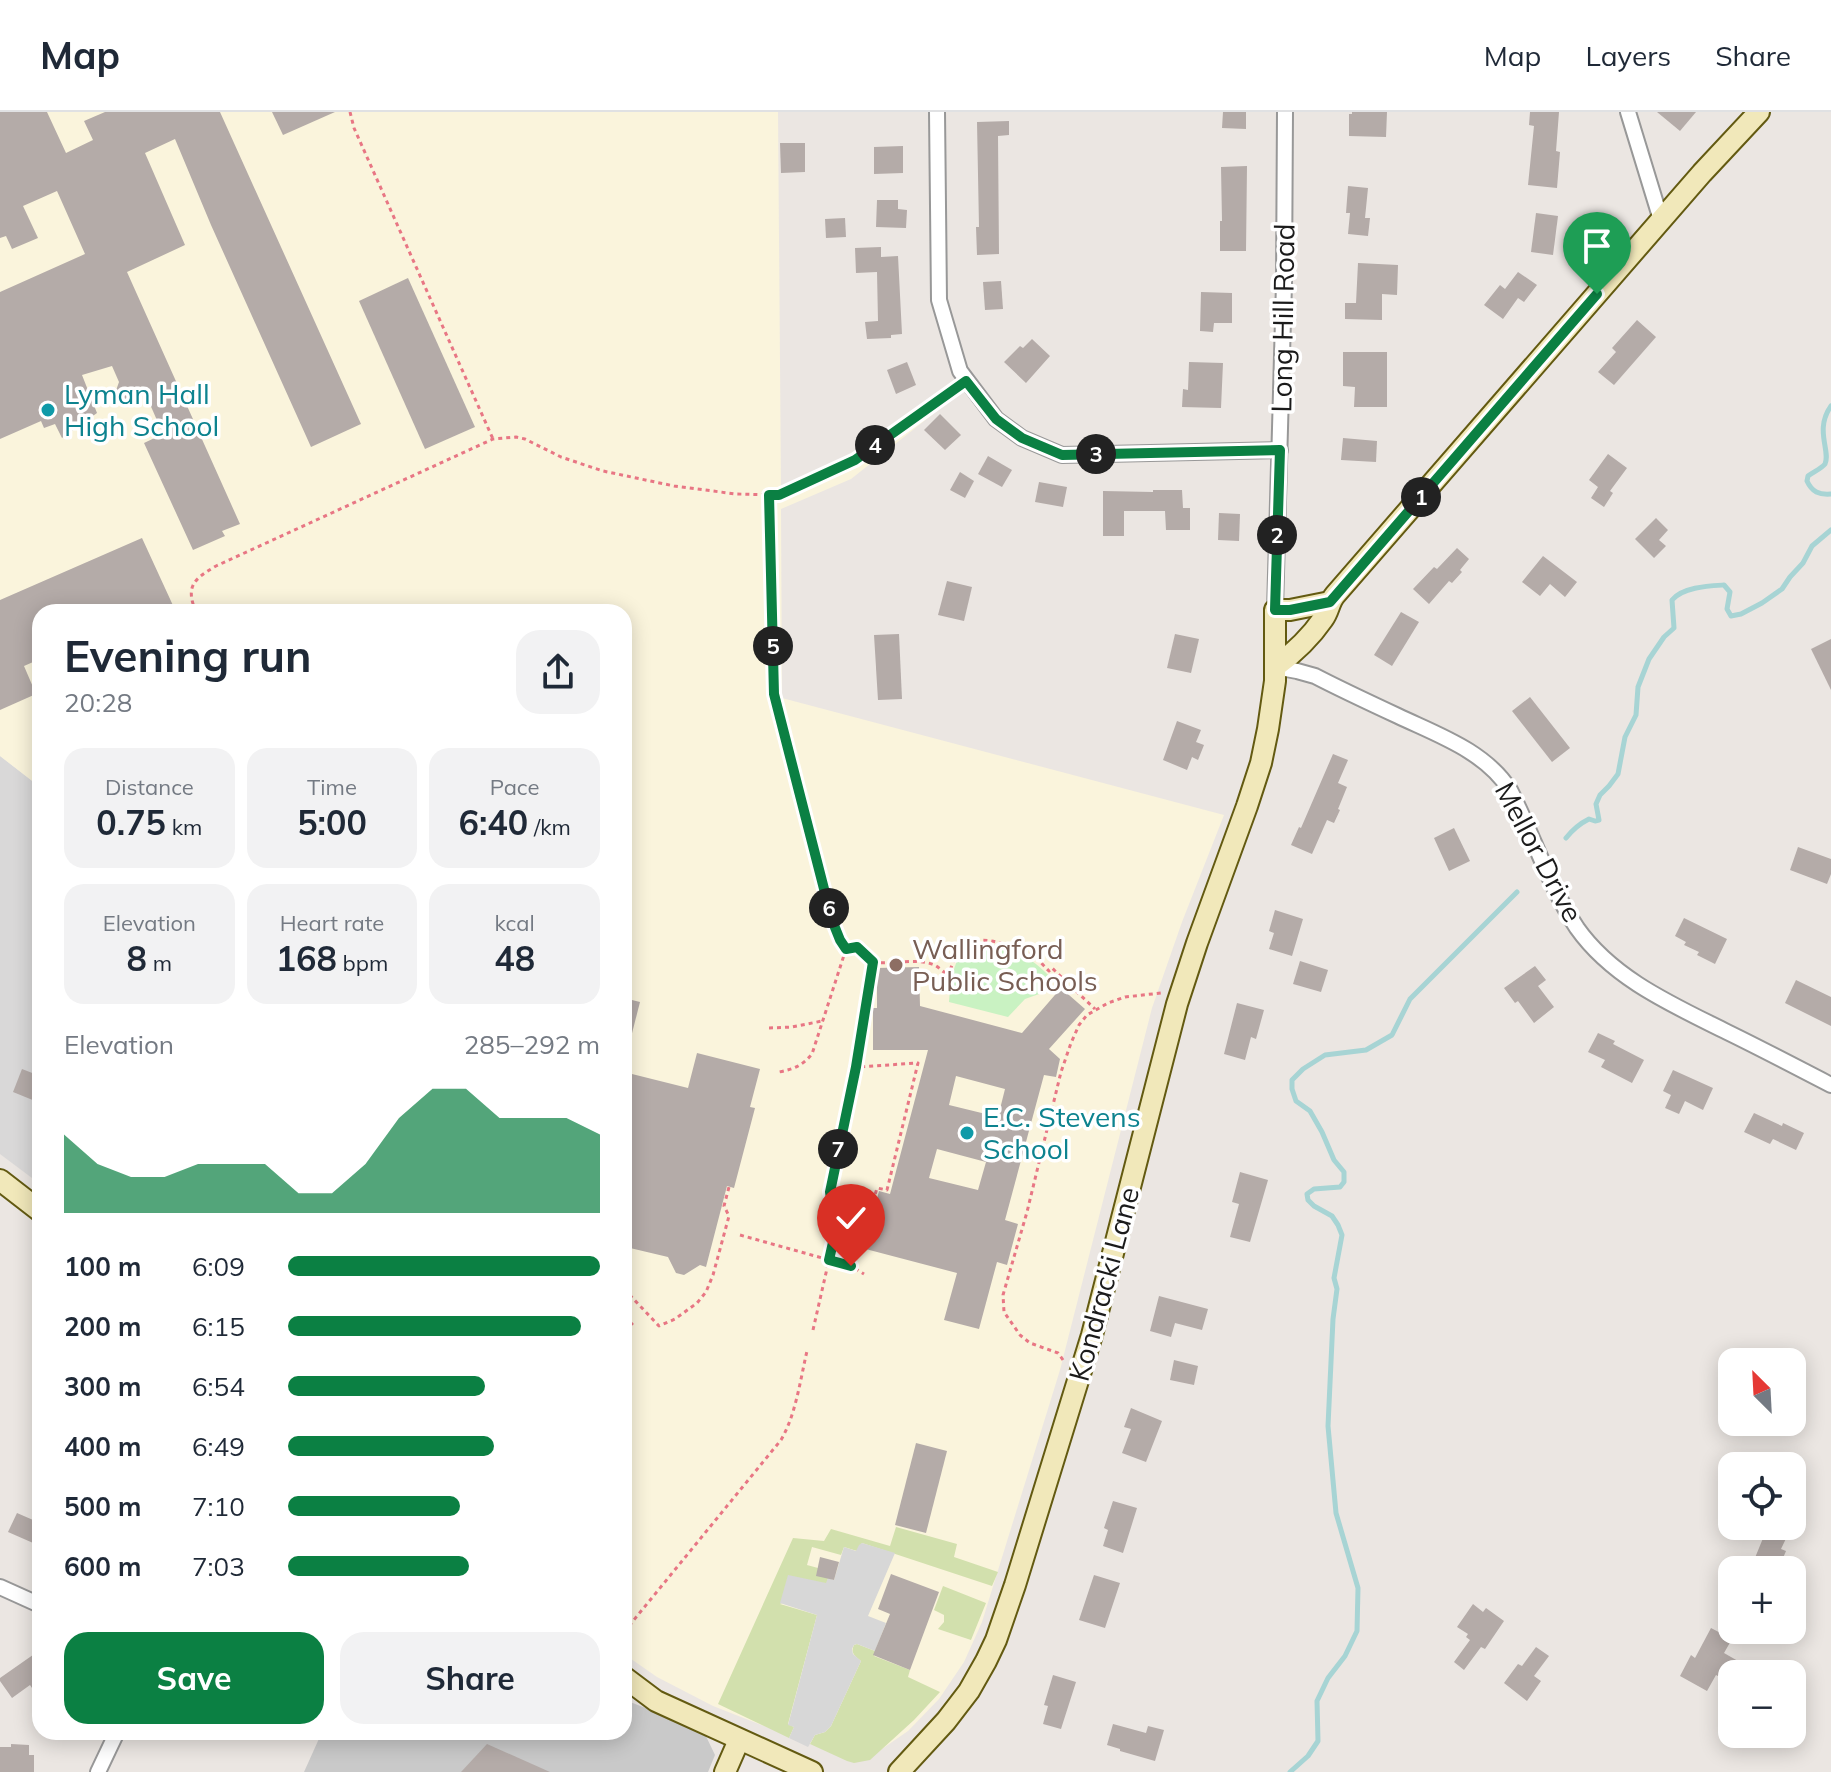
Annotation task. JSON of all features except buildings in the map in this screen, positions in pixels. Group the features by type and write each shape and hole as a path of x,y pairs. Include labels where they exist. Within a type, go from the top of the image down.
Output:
{"main road":[{"path":"1275,667 1303,645 1325,617 1330,602 1661,220 1759,112"},
{"path":"1275,610 1330,602"},
{"name":"Long Hill Road","path":"1275,610 1275,667"},
{"name":"Kondracki Lane","path":"899,1772 969,1691 1005,1617 1092,1335 1174,1012 1258,773 1274,695 1275,667"},
{"path":"0,1180 32,1205"},
{"path":"632,1683 656,1701 812,1772"},
{"path":"725,1772 739,1740"}],"street":[{"path":"937,112 939,300 960,371 996,419 1022,438 1062,455 1280,450"},
{"name":"Long Hill Road","path":"1275,610 1284,283 1285,112"},
{"path":"1628,112 1661,220"},
{"name":"Mellor Drive","path":"1275,667 1315,676 1454,743 1487,763 1510,790 1577,927 1601,956 1657,996 1831,1085"},
{"path":"0,1587 32,1601"},
{"path":"98,1772 113,1740"}],"path":[{"path":"350,112 354,128 493,439"},
{"path":"193,604 191,586 209,570 493,439 525,439 561,457 603,471 674,486 736,494 779,495 855,460 966,381"},
{"path":"769,495 774,694 832,920 846,949 812,1054 796,1068 779,1072"},
{"path":"945,993 954,959 965,945 974,940 987,940 1029,952 1049,971 1052,968 1095,1009"},
{"path":"846,949 857,947 873,962 932,964 948,975"},
{"path":"813,1330 836,1229 830,1192 856,1067 873,962"},
{"path":"1066,1363 1058,1353 1030,1343 1020,1335 1004,1312 1003,1295 1066,1058 1079,1025 1095,1009 1125,997 1161,992"},
{"path":"769,1028 822,1021"},
{"path":"851,1266 862,1225 866,1226 877,1188 887,1190 918,1063 856,1067"},
{"path":"632,1297 659,1326 697,1303 713,1275 729,1216 724,1206 729,1187"},
{"path":"740,1235 851,1266 864,1274"},
{"path":"632,1622 781,1440 787,1430 807,1351"}],"shaded area":[{"name":"Wallingford Public Schools","path":"0,112 778,112 781,488 843,462 946,390 952,399 851,479 781,509 782,698 1224,815 1152,1008 1060,1370 982,1622 964,1662 939,1699 908,1731 869,1758 854,1761 713,1706 657,1677 632,1660 632,604 32,604 32,781 0,756"},
{"path":"0,756 32,781 32,1178 0,1154"},
{"path":"862,1543 895,1553 868,1616 886,1623 875,1651 854,1645 853,1654 861,1661 831,1726 815,1735 808,1747 789,1738 794,1727 788,1725 817,1615 780,1603 788,1575 826,1583 828,1578 834,1580 844,1547 856,1551"},
{"path":"632,1703 703,1730 715,1755 708,1772 304,1772 318,1740 632,1740"}],"green space":[{"path":"977,943 1019,953 1053,980 1042,993 1025,999 1008,1017 949,1002 958,959 969,946"},
{"path":"896,1527 957,1544 954,1557 998,1572 992,1586 862,1543 857,1551 844,1547 841,1555 812,1547 807,1565 818,1568 828,1578 827,1583 780,1604 817,1615 788,1724 794,1727 789,1738 718,1704 793,1538 824,1541 831,1529 890,1546"},
{"path":"943,1586 986,1603 971,1640 938,1629 944,1622 944,1615 934,1610"},
{"path":"857,1644 875,1651 874,1656 910,1670 908,1677 940,1692 870,1760 854,1763 810,1744 815,1735 831,1726 861,1661 853,1652"}],"waterway":[{"path":"1831,406 1823,431 1825,464 1808,476 1807,481 1816,492 1831,494"},
{"path":"1566,838 1585,821 1599,820 1596,804 1618,774 1625,737 1636,715 1638,687 1649,659 1674,628 1672,600 1689,590 1724,585 1730,592 1727,609 1731,616 1741,614 1782,589 1812,546 1831,530"},
{"path":"1290,1772 1308,1756 1318,1741 1317,1701 1357,1631 1358,1588 1336,1513 1328,1426 1337,1289 1334,1278 1342,1235 1332,1216 1314,1206 1307,1194 1314,1189 1340,1187 1344,1182 1344,1172 1334,1160 1310,1111 1296,1101 1292,1080 1325,1055 1366,1050 1392,1035 1410,999 1517,892"}],"place":[{"name":"Lyman Hall High School","path":"48,410"},
{"name":"Wallingford Public Schools","path":"896,965"},
{"name":"E.C. Stevens School","path":"967,1133"}],"route":[{"path":"851,1266 829,1260 836,1229 830,1192 856,1067 873,962 857,947 846,949 832,920 774,694 769,495 779,495 855,460 966,381 996,419 1022,438 1062,455 1280,450 1275,610 1330,602 1597,294"}]}
